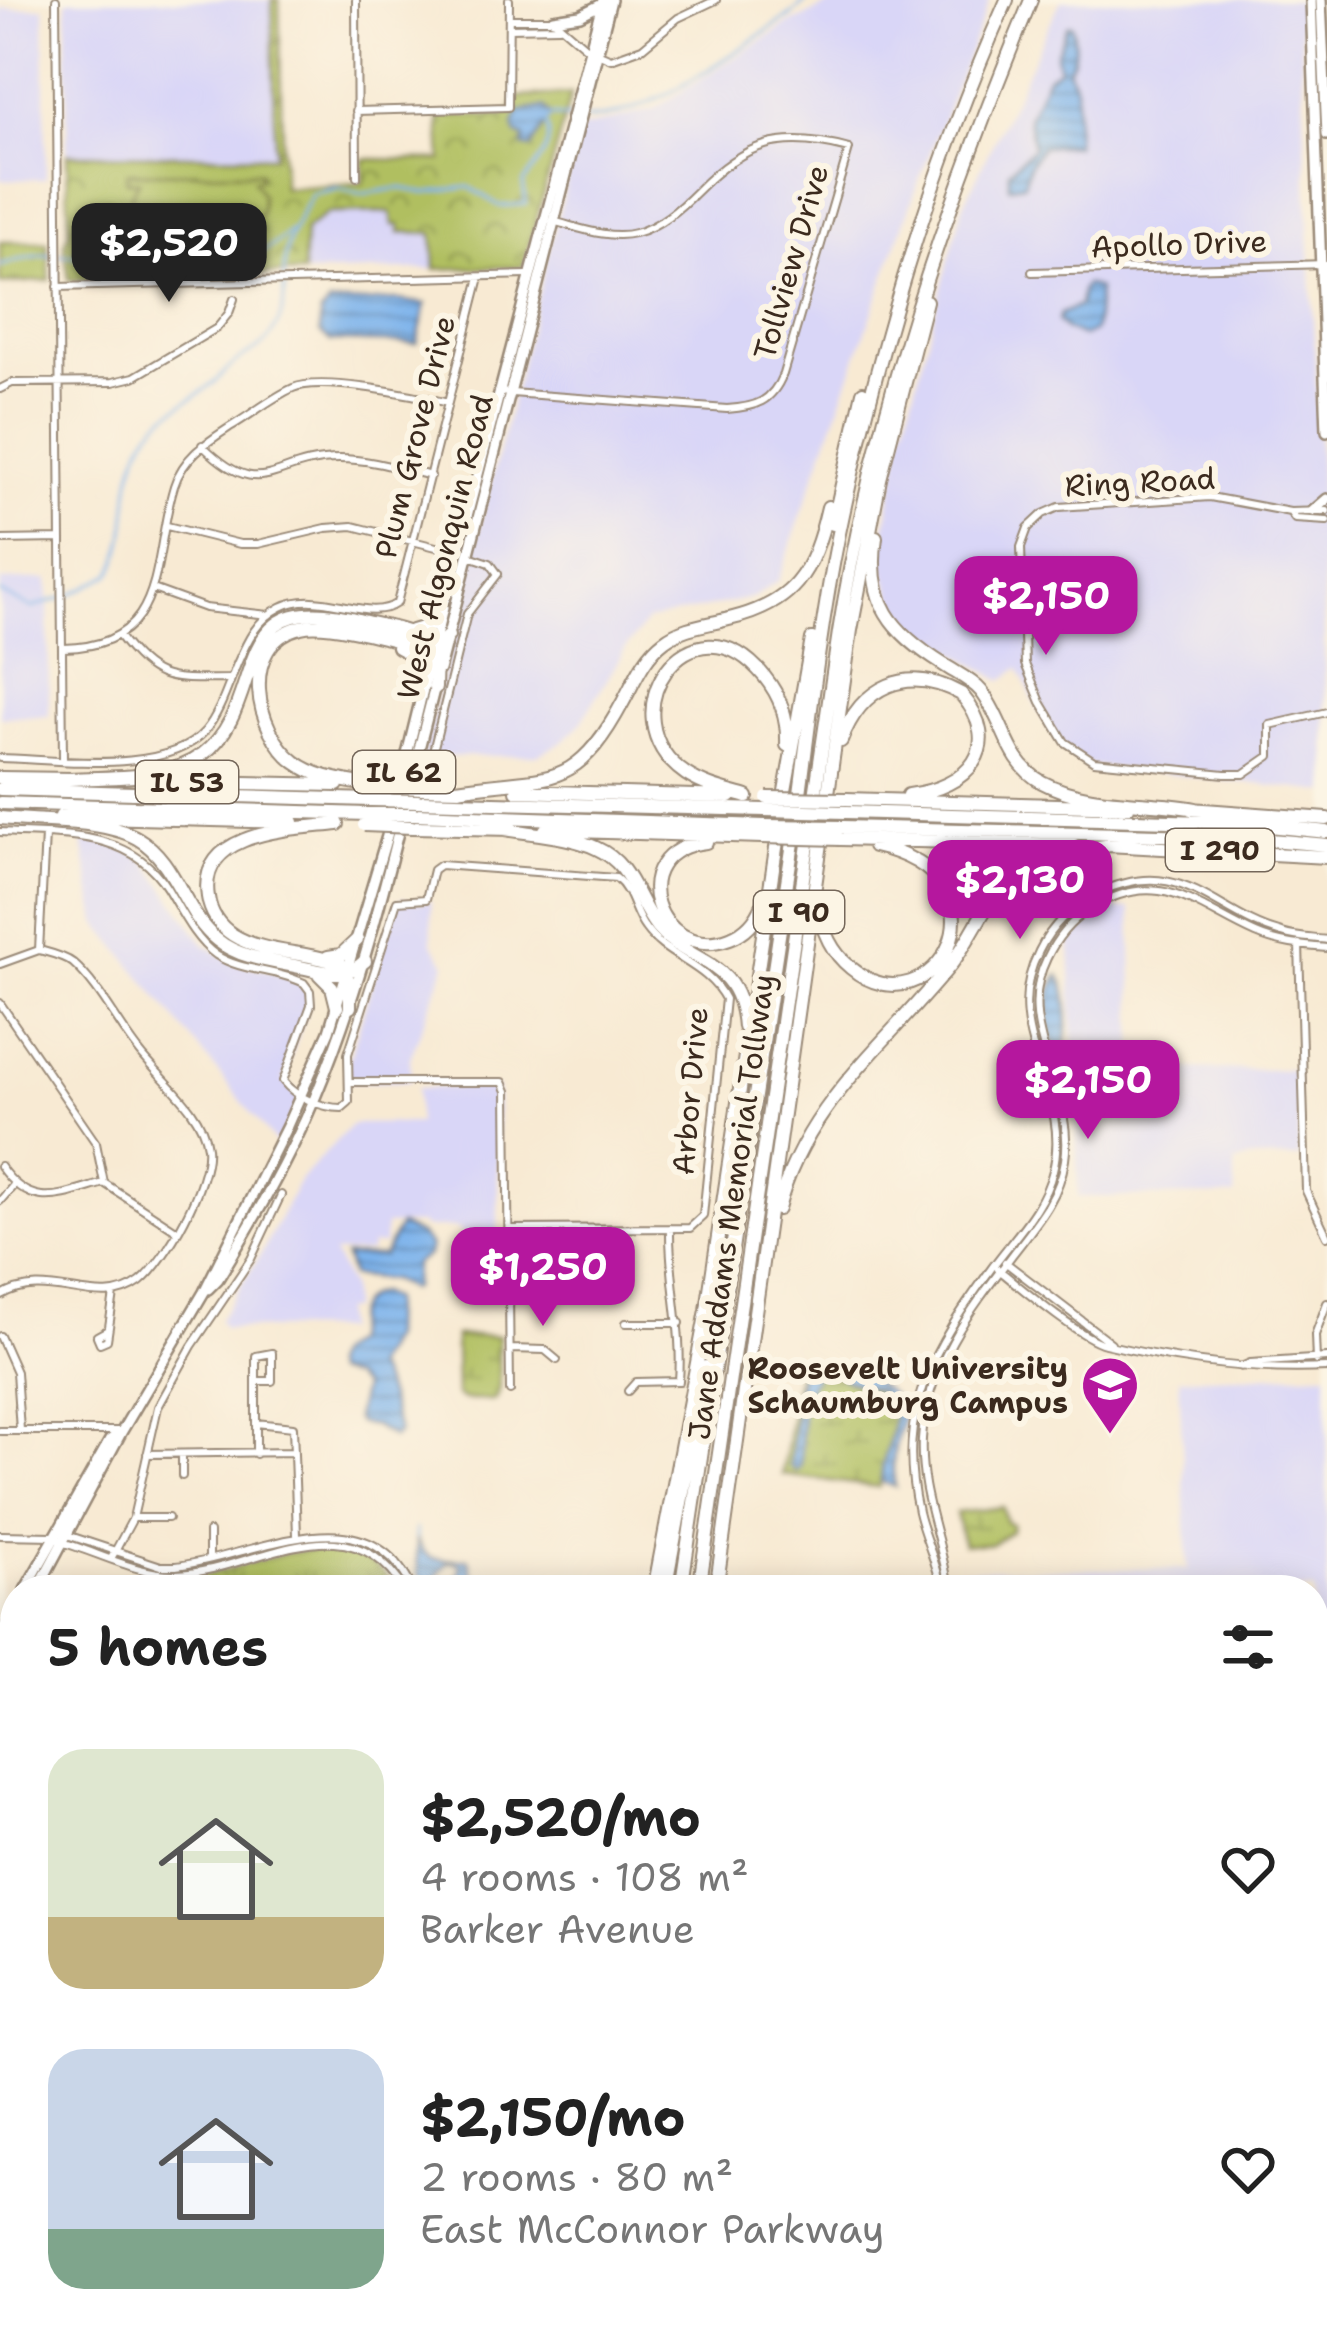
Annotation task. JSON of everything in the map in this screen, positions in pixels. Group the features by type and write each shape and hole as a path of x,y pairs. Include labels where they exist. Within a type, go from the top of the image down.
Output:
{"highway":[{"name":"Jane Addams Memorial Tollway","path":"682,1575 827,602 866,413 915,239 1007,0"},
{"name":"Jane Addams Memorial Tollway","path":"701,1575 846,588 884,414 936,241 1031,0"},
{"path":"457,789 532,783 566,771 599,741 644,662 661,644 688,628 760,611 794,589 814,558 899,268 915,239"},
{"path":"718,1575 864,556 936,267 936,241"},
{"path":"657,1575 707,1310 786,787 830,540 859,409"},
{"path":"895,422 872,562 878,596 895,627 918,649 980,690 1012,754 1044,783 1079,794 1196,809"},
{"path":"404,631 429,626 447,591"},
{"path":"69,779 144,776 173,770 200,756 223,729 262,642 270,630 291,617 322,612 422,638 436,652 429,688"},
{"path":"369,806 293,760 270,736 260,702 262,666 283,635 316,625 433,647 448,636"},
{"path":"351,632 416,656 429,688"},
{"path":"766,804 684,773 666,754 652,712 658,681 671,662 696,648 719,646 739,653 773,687 786,722 786,787"},
{"path":"829,782 847,725 856,708 875,692 922,680 961,694 976,713 981,732 979,750 968,771 949,785 921,794 861,800"},
{"name":"IL 53","path":"0,778 69,779 369,806"},
{"name":"IL 53","path":"0,789 417,808 761,833"},
{"name":"IL 53","path":"417,808 457,789 747,797"},
{"name":"I 290","path":"845,823 861,800 1196,809 1326,819"},
{"name":"IL 53","path":"0,803 417,808 766,804 845,823 1237,837 1327,845"},
{"name":"IL 53","path":"0,817 338,824 369,806"},
{"name":"IL 53","path":"417,808 505,829 761,833 845,823 1218,823 1327,832"},
{"path":"0,817 104,827 133,836 164,863 217,941 237,952 347,973 364,961"},
{"path":"816,877 825,936 851,969 875,982 898,984 938,966 954,929 943,885 913,856 845,823"},
{"name":"I 290","path":"845,823 1327,857"},
{"path":"338,824 244,839 218,860 207,885 213,912 230,933 340,964 347,973 343,1007"},
{"path":"505,829 596,848 626,869 659,929 707,959 724,976 744,1022 734,1088 734,1130"},
{"path":"761,833 696,843 671,854 657,876 658,909 688,938 730,938 760,914 774,869"},
{"path":"748,1363 782,1196 796,1154 814,1122 865,1057 954,961 1005,883 1031,864 1067,851 1112,845"},
{"path":"323,958 341,955 357,940"},
{"path":"301,967 328,980 343,1007"},
{"path":"668,1575 706,1364 718,1338"}],"main road":[{"path":"1311,0 1327,431"},
{"path":"1321,0 1327,135"},
{"path":"553,19 580,15 604,2"},
{"name":"West Algonquin Road","path":"347,973 448,636 462,554 604,2"},
{"name":"West Algonquin Road","path":"503,392 528,275 547,219"},
{"path":"1313,511 1327,499"},
{"name":"West Algonquin Road","path":"433,647 462,554"},
{"name":"West Algonquin Road","path":"301,1096 364,961 429,688"},
{"name":"West Algonquin Road","path":"314,1102 343,1007"},
{"name":"IL 62","path":"44,1575 110,1440 122,1431 204,1292 301,1096"},
{"name":"IL 62","path":"204,1292 235,1250 314,1102"},
{"name":"IL 62","path":"35,1575 60,1537"}],"street":[{"path":"56,0 63,759"},
{"path":"356,0 357,177"},
{"path":"356,111 508,107 508,0"},
{"path":"509,24 553,19 600,56 614,57 642,48 678,18 716,0"},
{"path":"509,24 562,27"},
{"name":"Tollview Drive","path":"503,392 727,409 763,403 775,392 783,374 849,149 813,139 757,147 724,164 670,215 633,234 606,234 547,219"},
{"name":"Apollo Drive","path":"1032,272 1323,264"},
{"path":"58,286 528,275"},
{"name":"Plum Grove Drive","path":"269,615 293,602 314,598 374,610 392,606 401,593 479,277"},
{"path":"0,389 12,383 113,382 142,373 217,328 234,298"},
{"path":"62,648 102,644 133,626 153,589 175,484 202,445 298,385 392,390 448,403"},
{"path":"202,445 244,477 262,478 313,461 338,459 431,476"},
{"name":"Ring Road","path":"1327,511 1290,512 1210,497 1059,507 1028,528 1021,547 1025,664 1041,702 1065,742 1078,754 1109,764 1244,774 1270,756 1270,725 1327,712"},
{"name":"Ring Road","path":"1290,512 1295,519 1327,521"},
{"path":"166,526 240,544 276,542 341,526 490,563 498,574 467,614 434,747"},
{"path":"0,540 61,539"},
{"path":"153,589 205,608 269,615"},
{"path":"0,758 152,760 176,753 212,723 250,635 269,615"},
{"path":"119,636 141,664 163,678 230,679"},
{"path":"0,832 103,840 131,850 151,866 194,933 217,955 304,983 310,991 310,1005 283,1081 301,1096 342,1108 349,1102 350,1082 503,1082 507,1090 510,1390"},
{"path":"39,950 45,835"},
{"name":"Arbor Drive","path":"350,1082 348,1054 397,901 421,903 426,899 433,870 440,865 616,878 625,886 644,927 696,965 724,999 703,1216 694,1227 670,1228"},
{"path":"940,1575 915,1493 916,1406 937,1347 1049,1206 1064,1166 1065,1118 1038,1033 1035,1003 1045,962 1061,935 1090,909 1111,899 1160,892 1199,902 1252,933 1327,944"},
{"path":"1299,941 1306,1191 1327,1236"},
{"path":"0,964 39,950 70,960 204,1132 207,1169 195,1200 154,1271 135,1286 114,1294 24,1285 0,1297"},
{"path":"0,1003 96,1143 104,1183 176,1230"},
{"path":"0,1166 13,1186 46,1197 104,1183"},
{"path":"0,1204 13,1186"},
{"path":"113,1553 133,1518 158,1407 192,1346 251,1259 281,1195"},
{"path":"509,1229 670,1228 671,1293 680,1323 679,1381 636,1382 628,1391"},
{"path":"547,1283 558,1274 557,1229"},
{"path":"617,1229 618,1273 628,1283"},
{"path":"1000,1264 1111,1343 1249,1370 1327,1368"},
{"path":"462,1279 471,1274 509,1274"},
{"path":"107,1330 114,1294"},
{"path":"1316,1365 1315,1335 1327,1304"},
{"path":"626,1323 680,1323"},
{"path":"0,1336 16,1372 20,1430"},
{"path":"510,1349 545,1349 557,1360"},
{"path":"256,1381 272,1381 272,1353 256,1354 256,1381 256,1454"},
{"path":"1316,1365 1327,1358"},
{"path":"256,1424 291,1424 298,1540"},
{"path":"0,1430 122,1431"},
{"path":"145,1454 293,1452"},
{"path":"182,1454 182,1476"},
{"path":"133,1518 167,1518"},
{"path":"208,1532 211,1563"},
{"path":"0,1535 60,1537 161,1566 211,1563 298,1540 346,1536 385,1553 399,1575"}],"shaded area":[{"path":"67,0 272,0 275,156 67,154"},
{"path":"839,0 990,0 918,183 778,581 752,598 648,620 579,726 561,743 537,755 422,757 580,129 654,109 783,27"},
{"path":"1061,0 1299,0 1322,524 1327,792 1089,765 1061,746 1019,668 1002,681 900,619 880,557 902,438 963,206"},
{"path":"44,7 46,179 0,180 0,9"},
{"path":"392,212 401,224 434,233 435,269 303,273 305,230 328,213"},
{"path":"48,579 49,716 0,717 0,581"},
{"path":"82,838 111,842 145,860 205,945 233,962 299,979 311,998 283,1080 301,1096 277,1145 97,922"},
{"path":"431,900 432,942 446,964 410,1058 411,1081 350,1082 348,1063 397,901 420,903"},
{"path":"1112,909 1131,909 1135,1069 1297,1070 1299,1158 1247,1159 1235,1164 1235,1196 1078,1197 1070,941"},
{"path":"497,1087 498,1234 462,1234 457,1228 423,1228 422,1224 385,1225 384,1245 371,1245 370,1252 333,1253 350,1288 351,1309 342,1311 343,1330 223,1328 219,1320 260,1256 299,1181 352,1124 417,1123 417,1088"},
{"path":"1327,1373 1327,1575 958,1575 957,1570 1188,1569 1179,1378"}],"green space":[{"path":"272,0 279,0 283,188 363,183 364,159 442,160 439,116 504,116 516,97 571,94 523,267 435,269 433,233 400,232 391,212 328,213 305,230 303,273 69,280 64,244 69,233 67,154 275,156"},
{"path":"260,172 260,179 253,180 262,195 261,213 243,231 162,233 132,217 130,202 139,181 127,181 127,173"},
{"path":"0,242 47,242 50,280 0,284"},
{"path":"455,1336 498,1336 499,1393 495,1400 463,1400 456,1395"},
{"path":"799,1363 885,1395 893,1421 879,1487 782,1475"},
{"path":"1002,1507 1011,1531 992,1544 963,1544 956,1513"},
{"path":"326,1549 348,1553 386,1575 208,1575 285,1553"}],"water":[{"path":"1072,25 1074,42 1067,69 1076,87 1075,145 1041,147 1024,184 1009,186 1009,171 1033,148 1028,118 1047,76 1059,69 1056,54"},
{"path":"544,107 551,116 531,148 523,147 524,137 514,126 519,112"},
{"path":"1086,285 1098,289 1095,327 1083,336 1058,321 1060,314 1079,306"},
{"path":"397,300 426,304 417,343 330,341 320,333 320,314 329,304"},
{"path":"1059,975 1068,1010 1066,1047 1061,1053 1048,1014"},
{"path":"399,1226 420,1235 430,1246 428,1255 414,1264 413,1287 351,1276 345,1256 383,1256"},
{"path":"379,1293 391,1300 390,1338 373,1368 399,1432 393,1438 375,1426 358,1423 362,1388 352,1378 333,1373 330,1365 335,1354 351,1342 359,1305"},
{"path":"804,1367 817,1371 802,1403 797,1471 790,1466"},
{"path":"849,1369 894,1396 901,1407 893,1464 895,1487 882,1482 891,1406 882,1394 838,1372"},
{"path":"416,1538 431,1557 469,1559 473,1575 458,1575 461,1566 456,1562 448,1562 437,1575 418,1572"}],"waterway":[{"path":"584,119 611,115 665,95 790,16 807,0"},
{"path":"0,593 32,608 111,574 123,543 132,475 143,443 163,418 268,339 281,317 288,244 312,194 337,188 362,194 469,187 500,206 526,204 523,183 547,148 546,122 551,116 569,118"},
{"path":"0,266 46,255 206,266 266,250 293,229"},
{"path":"416,1529 416,1538"}],"place":[{"name":"Roosevelt University Schaumburg Campus","path":"1110,1436"}]}
